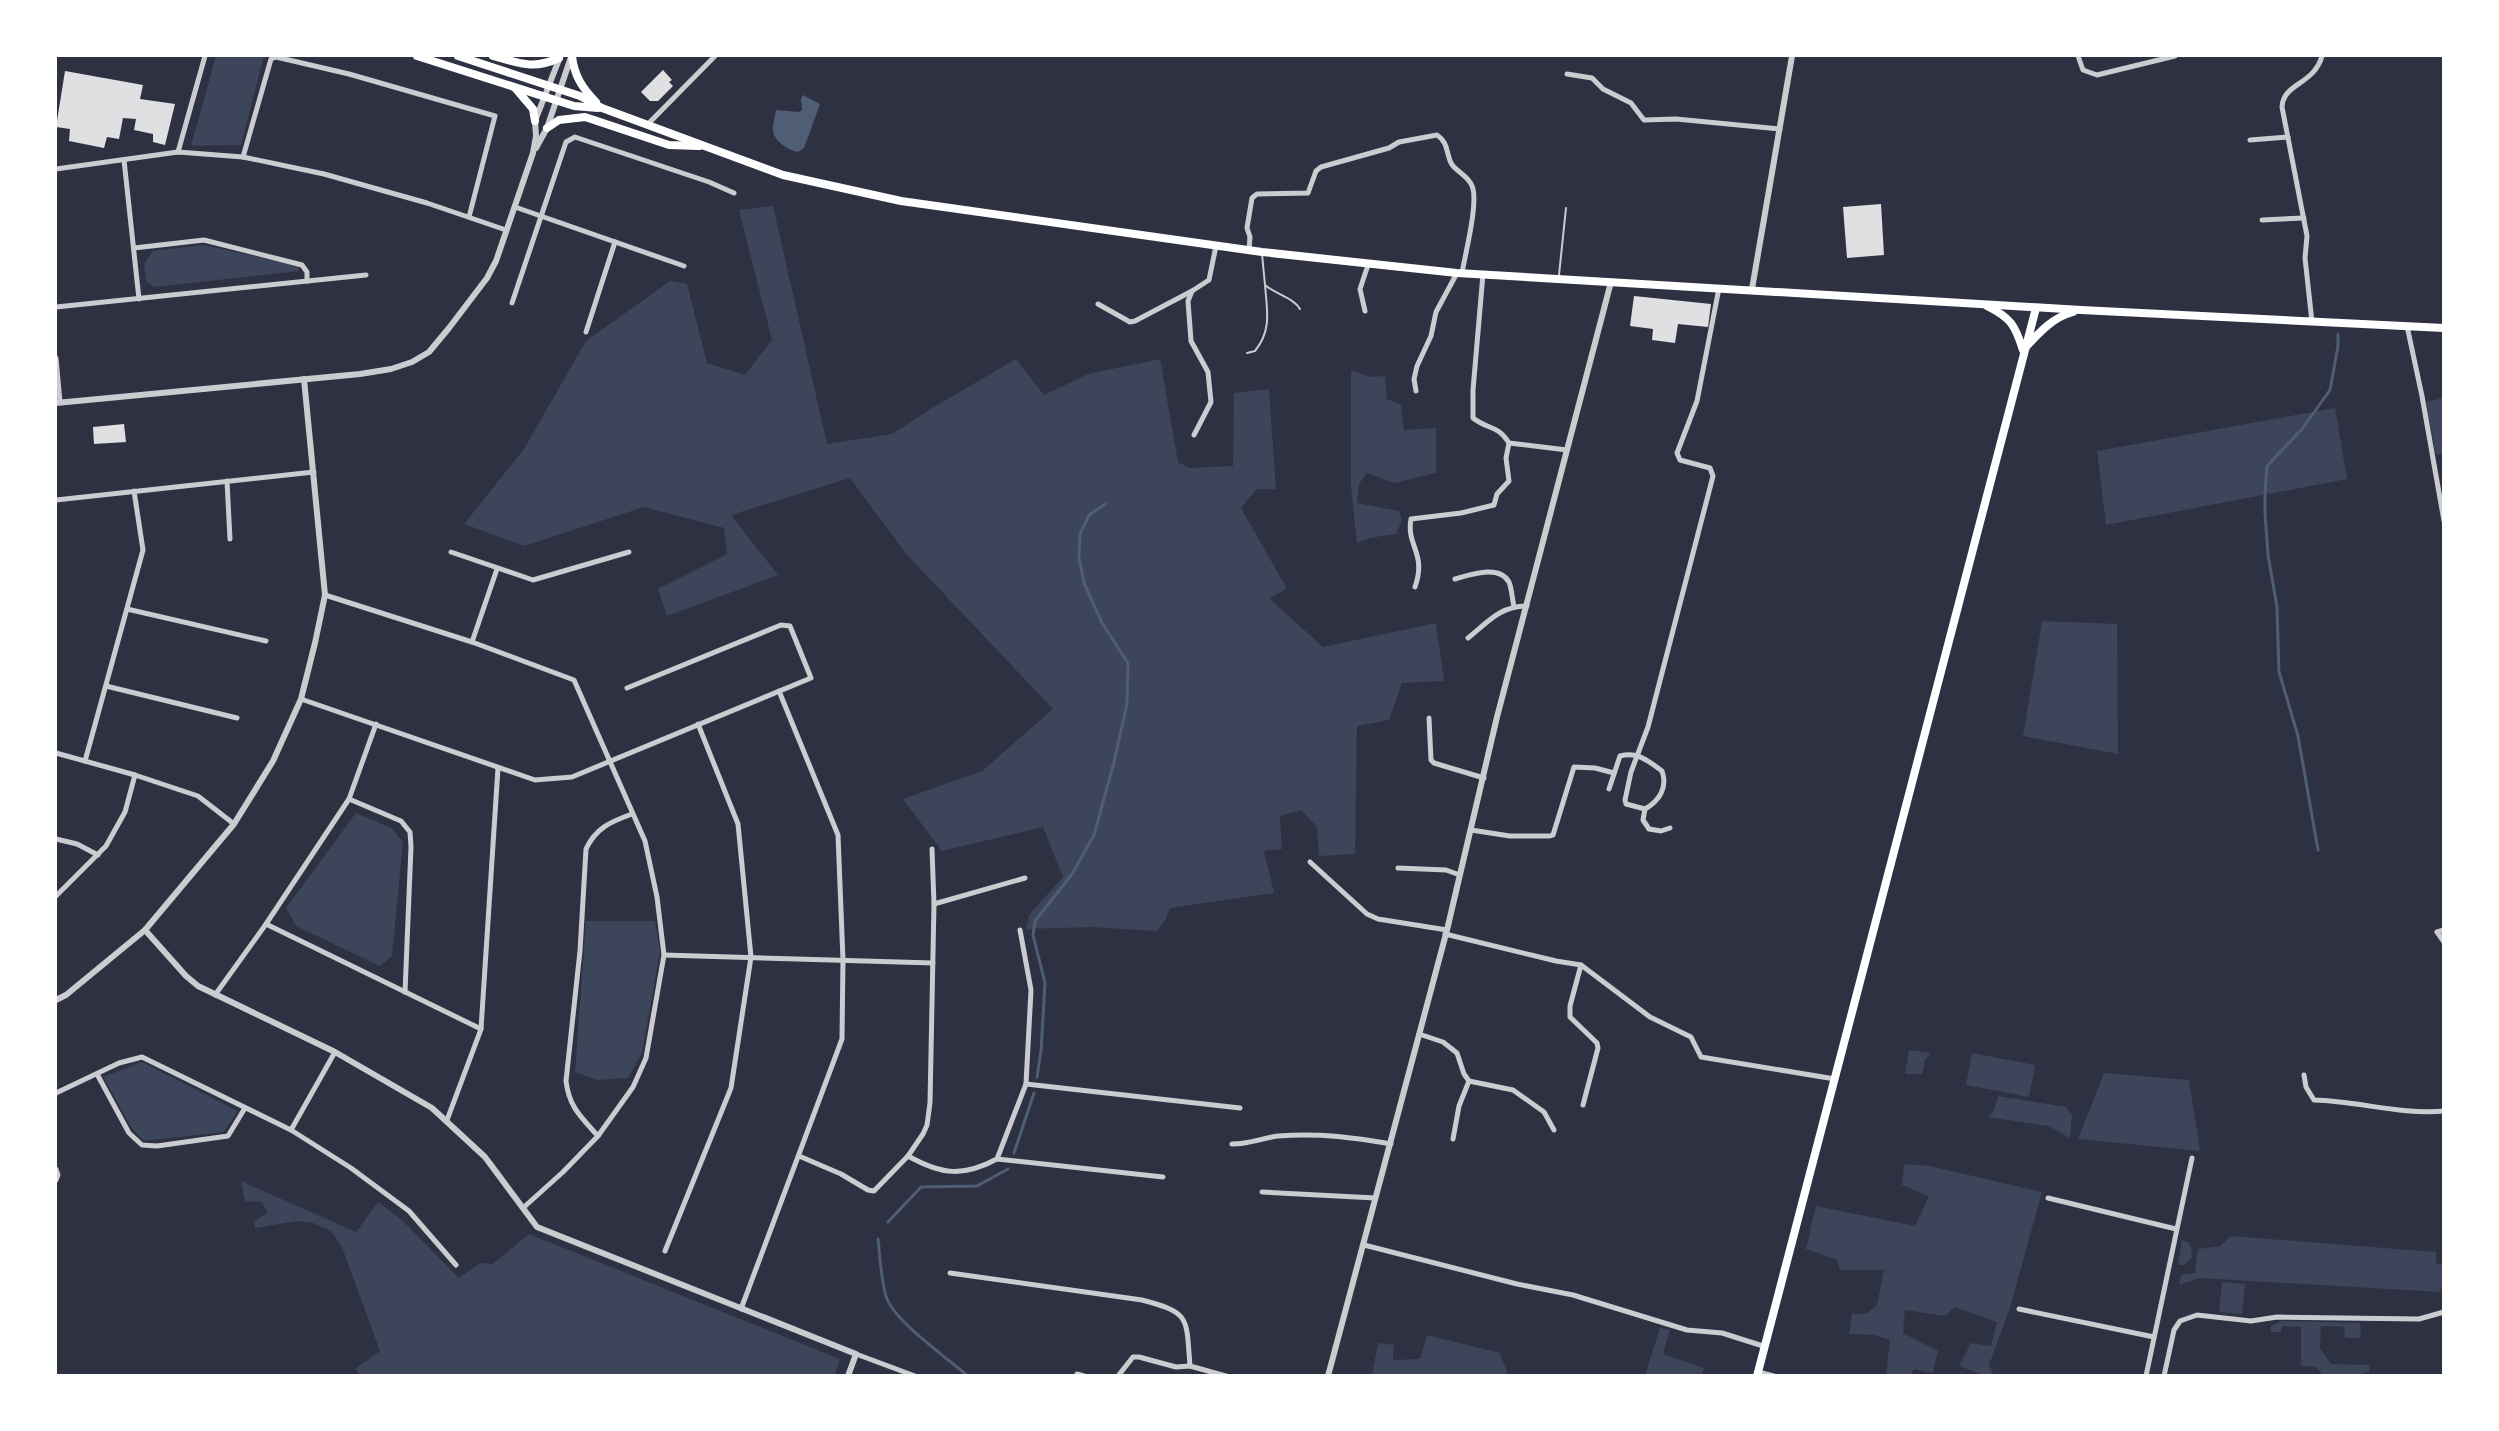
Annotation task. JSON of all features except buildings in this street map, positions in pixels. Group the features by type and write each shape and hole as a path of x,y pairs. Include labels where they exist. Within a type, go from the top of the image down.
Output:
{"main road":[{"path":"417,56 574,106 602,108"},
{"path":"458,56 580,96 602,108 783,175 890,199 1216,246 1368,265 1460,273 2036,308 2444,328"},
{"path":"493,56 530,66 541,65 560,57"},
{"path":"572,56 579,81 602,108"},
{"path":"501,81 518,90 524,97 533,109 535,121"},
{"path":"547,128 559,120 585,117 669,145 705,146"},
{"path":"1984,304 2007,316 2016,330 2023,350"},
{"path":"1757,1374 2023,350 2036,308"},
{"path":"2023,350 2045,326 2062,315 2081,310"}],"street":[{"path":"178,152 205,56"},
{"path":"56,358 58,402 304,379 391,369 412,362 429,352 487,278 496,261 533,153 547,128 572,56"},
{"path":"648,125 714,56"},
{"path":"1752,289 1792,56"},
{"path":"2078,56 2083,70 2097,75 2175,56"},
{"path":"2312,322 2305,258 2307,236 2282,100 2286,93 2313,74 2319,67 2322,56"},
{"path":"243,157 268,62 276,57 349,74 495,116 470,217"},
{"path":"533,153 535,121 560,57"},
{"path":"1567,74 1592,78 1603,89 1630,103 1644,120 1676,119 1780,129"},
{"path":"1249,250 1250,237 1247,228 1252,198 1257,194 1308,193 1316,171 1321,167 1389,148 1399,142 1437,135 1444,140 1452,165 1468,177 1474,189 1473,208 1460,273 1436,312 1431,336 1417,366 1414,379 1416,391"},
{"path":"512,303 566,142 575,137 709,182 734,193"},
{"path":"2250,140 2288,137"},
{"path":"56,169 178,152 243,157 324,174 470,217 507,231"},
{"path":"124,160 139,299"},
{"path":"515,207 684,266"},
{"path":"2262,220 2304,218"},
{"path":"134,248 204,240 302,265 307,272 307,281"},
{"path":"586,332 615,242"},
{"path":"1098,304 1130,322 1136,321 1209,280 1216,246"},
{"path":"1365,311 1360,289 1368,265"},
{"path":"1415,587 1420,573 1419,559 1409,530 1411,519 1461,513 1494,505 1497,494 1509,481 1506,458 1509,443 1496,428 1479,423 1473,418 1473,390 1483,274"},
{"path":"56,307 366,275"},
{"path":"1328,1376 1446,932 1497,717 1611,282"},
{"path":"1609,789 1620,756 1630,753 1638,756 1662,771 1664,775 1660,797 1656,803 1645,809 1626,804 1631,772 1638,756 1648,727 1713,476 1710,468 1680,460 1677,453 1697,401 1719,288"},
{"path":"1192,291 1188,301 1191,341 1208,372 1210,402 1194,435"},
{"path":"2407,326 2444,521"},
{"path":"56,1000 66,995 145,930 234,824 273,761 301,699 325,595 304,379"},
{"path":"1509,443 1567,450"},
{"path":"56,500 314,472"},
{"path":"227,481 230,539"},
{"path":"85,761 143,550 134,491"},
{"path":"451,552 533,580 629,552"},
{"path":"472,642 497,569"},
{"path":"1455,579 1493,572 1505,576 1510,584 1514,606"},
{"path":"325,595 472,642 574,680 645,841 657,897 664,955 646,1058 633,1087 598,1136 523,1208"},
{"path":"1468,638 1503,609 1527,606"},
{"path":"127,609 266,641"},
{"path":"301,699 498,768 535,780 545,780 572,777 811,678 790,626 781,625 627,688"},
{"path":"106,686 237,718"},
{"path":"741,1309 842,1040 843,960 838,835 780,691"},
{"path":"1429,718 1431,759 1434,763 1484,778"},
{"path":"215,995 266,924 349,799 376,724"},
{"path":"664,1251 731,1088 751,957 738,824 698,724"},
{"path":"56,753 135,775 198,796 234,824"},
{"path":"1471,830 1510,836 1553,835 1570,772 1574,767 1614,772"},
{"path":"447,1120 481,1029 498,768"},
{"path":"56,896 106,846 125,812 135,775"},
{"path":"349,799 401,821 410,832 405,992"},
{"path":"1645,809 1643,820 1646,827 1661,831 1670,828"},
{"path":"598,1136 574,1109 567,1096 566,1081 580,951 586,849 592,836 602,827 632,814"},
{"path":"56,839 77,844 98,855"},
{"path":"799,1156 874,1191 908,1156 927,1125 930,1103 933,963 932,849"},
{"path":"1310,862 1367,914 1378,919 1446,932 1556,961 1581,965 1650,1017 1691,1037 1701,1057 1835,1080"},
{"path":"1398,868 1446,870 1460,875"},
{"path":"934,904 1025,878"},
{"path":"266,924 481,1029"},
{"path":"145,930 186,975 215,995 335,1052 432,1108 485,1158 537,1227 915,1376"},
{"path":"998,1159 1026,1084 1030,990 1020,930"},
{"path":"2444,930 2437,932 2444,942"},
{"path":"664,955 933,963"},
{"path":"1581,965 1570,1006 1570,1017 1597,1043 1598,1048 1583,1105"},
{"path":"1419,1034 1443,1042 1457,1053 1464,1074 1470,1081 1513,1090 1544,1112 1554,1130"},
{"path":"291,1130 335,1052"},
{"path":"56,1093 119,1063 142,1057 291,1130 351,1168 409,1211 456,1265"},
{"path":"98,1074 129,1132 142,1145 157,1146 228,1136 245,1108"},
{"path":"2304,1075 2306,1087 2314,1100 2344,1101 2419,1113 2444,1111"},
{"path":"1453,1139 1459,1106 1470,1081"},
{"path":"1026,1084 1240,1107"},
{"path":"1232,1144 1249,1144 1278,1136 1333,1134 1391,1144"},
{"path":"908,1156 925,1166 948,1173 964,1172 998,1159 1163,1177"},
{"path":"2146,1376 2192,1158"},
{"path":"1262,1192 1376,1198"},
{"path":"2048,1198 2176,1229"},
{"path":"1364,1245 1517,1284 1573,1295 1687,1330 1722,1333 1763,1346"},
{"path":"950,1273 1142,1300 1170,1307 1179,1312 1185,1324 1190,1366"},
{"path":"2019,1309 2154,1337"},
{"path":"2164,1376 2174,1330 2180,1321 2197,1315 2251,1321 2277,1317 2419,1319 2444,1312"},
{"path":"848,1376 856,1354"},
{"path":"1118,1376 1133,1357 1176,1367 1190,1366 1226,1376"},
{"path":"1077,1374 1084,1376"},
{"path":"1757,1374 1774,1376"}],"lane":[{"path":"1559,278 1566,208"},
{"path":"1247,353 1255,351 1263,341 1269,320 1262,252"},
{"path":"1265,285 1274,294 1297,304 1300,309"}],"shaded area":[{"path":"216,56 264,56 241,145 191,146"},
{"path":"803,95 820,104 804,148 798,152 789,149 779,141 774,134 773,126 776,110 799,112 802,110"},
{"path":"773,206 827,444 892,434 1016,359 1044,395 1088,374 1160,359 1178,462 1189,468 1233,466 1234,393 1269,389 1276,489 1257,489 1241,508 1287,589 1269,598 1323,647 1436,623 1444,681 1402,683 1389,720 1357,726 1355,854 1319,856 1317,827 1301,810 1280,816 1282,849 1264,851 1274,893 1170,908 1166,919 1157,931 1091,927 1026,929 1029,915 1063,877 1043,827 942,851 903,799 982,771 1053,709 907,555 850,478 731,515 778,575 667,616 658,589 727,554 724,528 644,507 524,546 464,524 524,449 586,341 670,281 687,284 707,363 745,375 772,340 739,210"},
{"path":"204,245 298,266 299,271 154,287 146,281 144,264 153,251"},
{"path":"1351,370 1370,377 1385,376 1387,399 1401,405 1404,430 1436,428 1436,473 1394,483 1367,473 1359,484 1357,503 1399,511 1402,520 1396,534 1369,538 1357,543 1351,487"},
{"path":"2443,398 2443,454 2436,455 2426,402"},
{"path":"2335,408 2347,479 2106,525 2097,451"},
{"path":"2042,621 2117,624 2118,754 2023,736"},
{"path":"356,813 391,828 403,842 392,956 380,966 296,926 286,908"},
{"path":"586,921 655,921 660,952 642,1053 628,1078 597,1080 575,1072"},
{"path":"1909,1050 1931,1053 1925,1060 1922,1074 1905,1074"},
{"path":"1972,1053 2035,1065 2029,1097 1966,1085"},
{"path":"142,1062 238,1111 224,1132 144,1141 133,1130 103,1077"},
{"path":"2104,1073 2189,1080 2200,1151 2078,1139"},
{"path":"1998,1096 2066,1107 2072,1115 2070,1138 2048,1126 1988,1117 1994,1111"},
{"path":"1904,1164 1930,1166 2042,1192 2010,1308 1989,1365 1994,1375 1983,1375 1959,1366 1971,1343 1991,1346 1997,1322 1955,1307 1945,1316 1905,1310 1903,1333 1938,1351 1933,1373 1914,1369 1911,1375 1886,1375 1890,1340 1874,1335 1849,1334 1852,1314 1866,1314 1877,1305 1884,1270 1840,1270 1837,1260 1806,1249 1816,1206 1915,1226 1929,1196 1902,1185"},
{"path":"241,1181 356,1232 378,1202 403,1221 459,1278 480,1263 493,1264 529,1234 840,1359 834,1376 359,1375 356,1368 380,1351 342,1247 331,1231 313,1223 297,1221 255,1228 254,1221 268,1213 262,1202 245,1201"},
{"path":"2231,1236 2436,1252 2436,1263 2443,1265 2443,1282 2440,1292 2200,1278 2179,1285 2181,1275 2195,1273 2198,1249 2220,1246"},
{"path":"2182,1240 2188,1242 2191,1247 2192,1258 2184,1265 2178,1265"},
{"path":"2222,1282 2245,1284 2242,1314 2219,1312"},
{"path":"2282,1321 2360,1323 2361,1338 2345,1338 2344,1327 2321,1326 2320,1348 2331,1364 2369,1365 2369,1372 2357,1375 2323,1375 2316,1367 2301,1366 2301,1327 2282,1326 2281,1332 2271,1332 2271,1326"},
{"path":"1660,1328 1670,1330 1663,1354 1704,1368 1702,1375 1645,1375"},
{"path":"1427,1335 1500,1353 1508,1375 1372,1375 1378,1343 1394,1345 1393,1360 1420,1359"}],"waterway":[{"path":"2318,850 2298,736 2279,672 2277,607 2268,555 2265,493 2267,466 2302,429 2330,390 2338,334"},
{"path":"1037,1077 1045,983 1033,935 1035,921 1072,874 1094,835 1127,704 1128,663 1102,623 1084,583 1079,557 1080,534 1089,515 1105,504"},
{"path":"1014,1153 1034,1093"},
{"path":"888,1222 921,1187 977,1186 1008,1169"},
{"path":"878,1239 883,1286 893,1309 912,1329 968,1376"}]}
